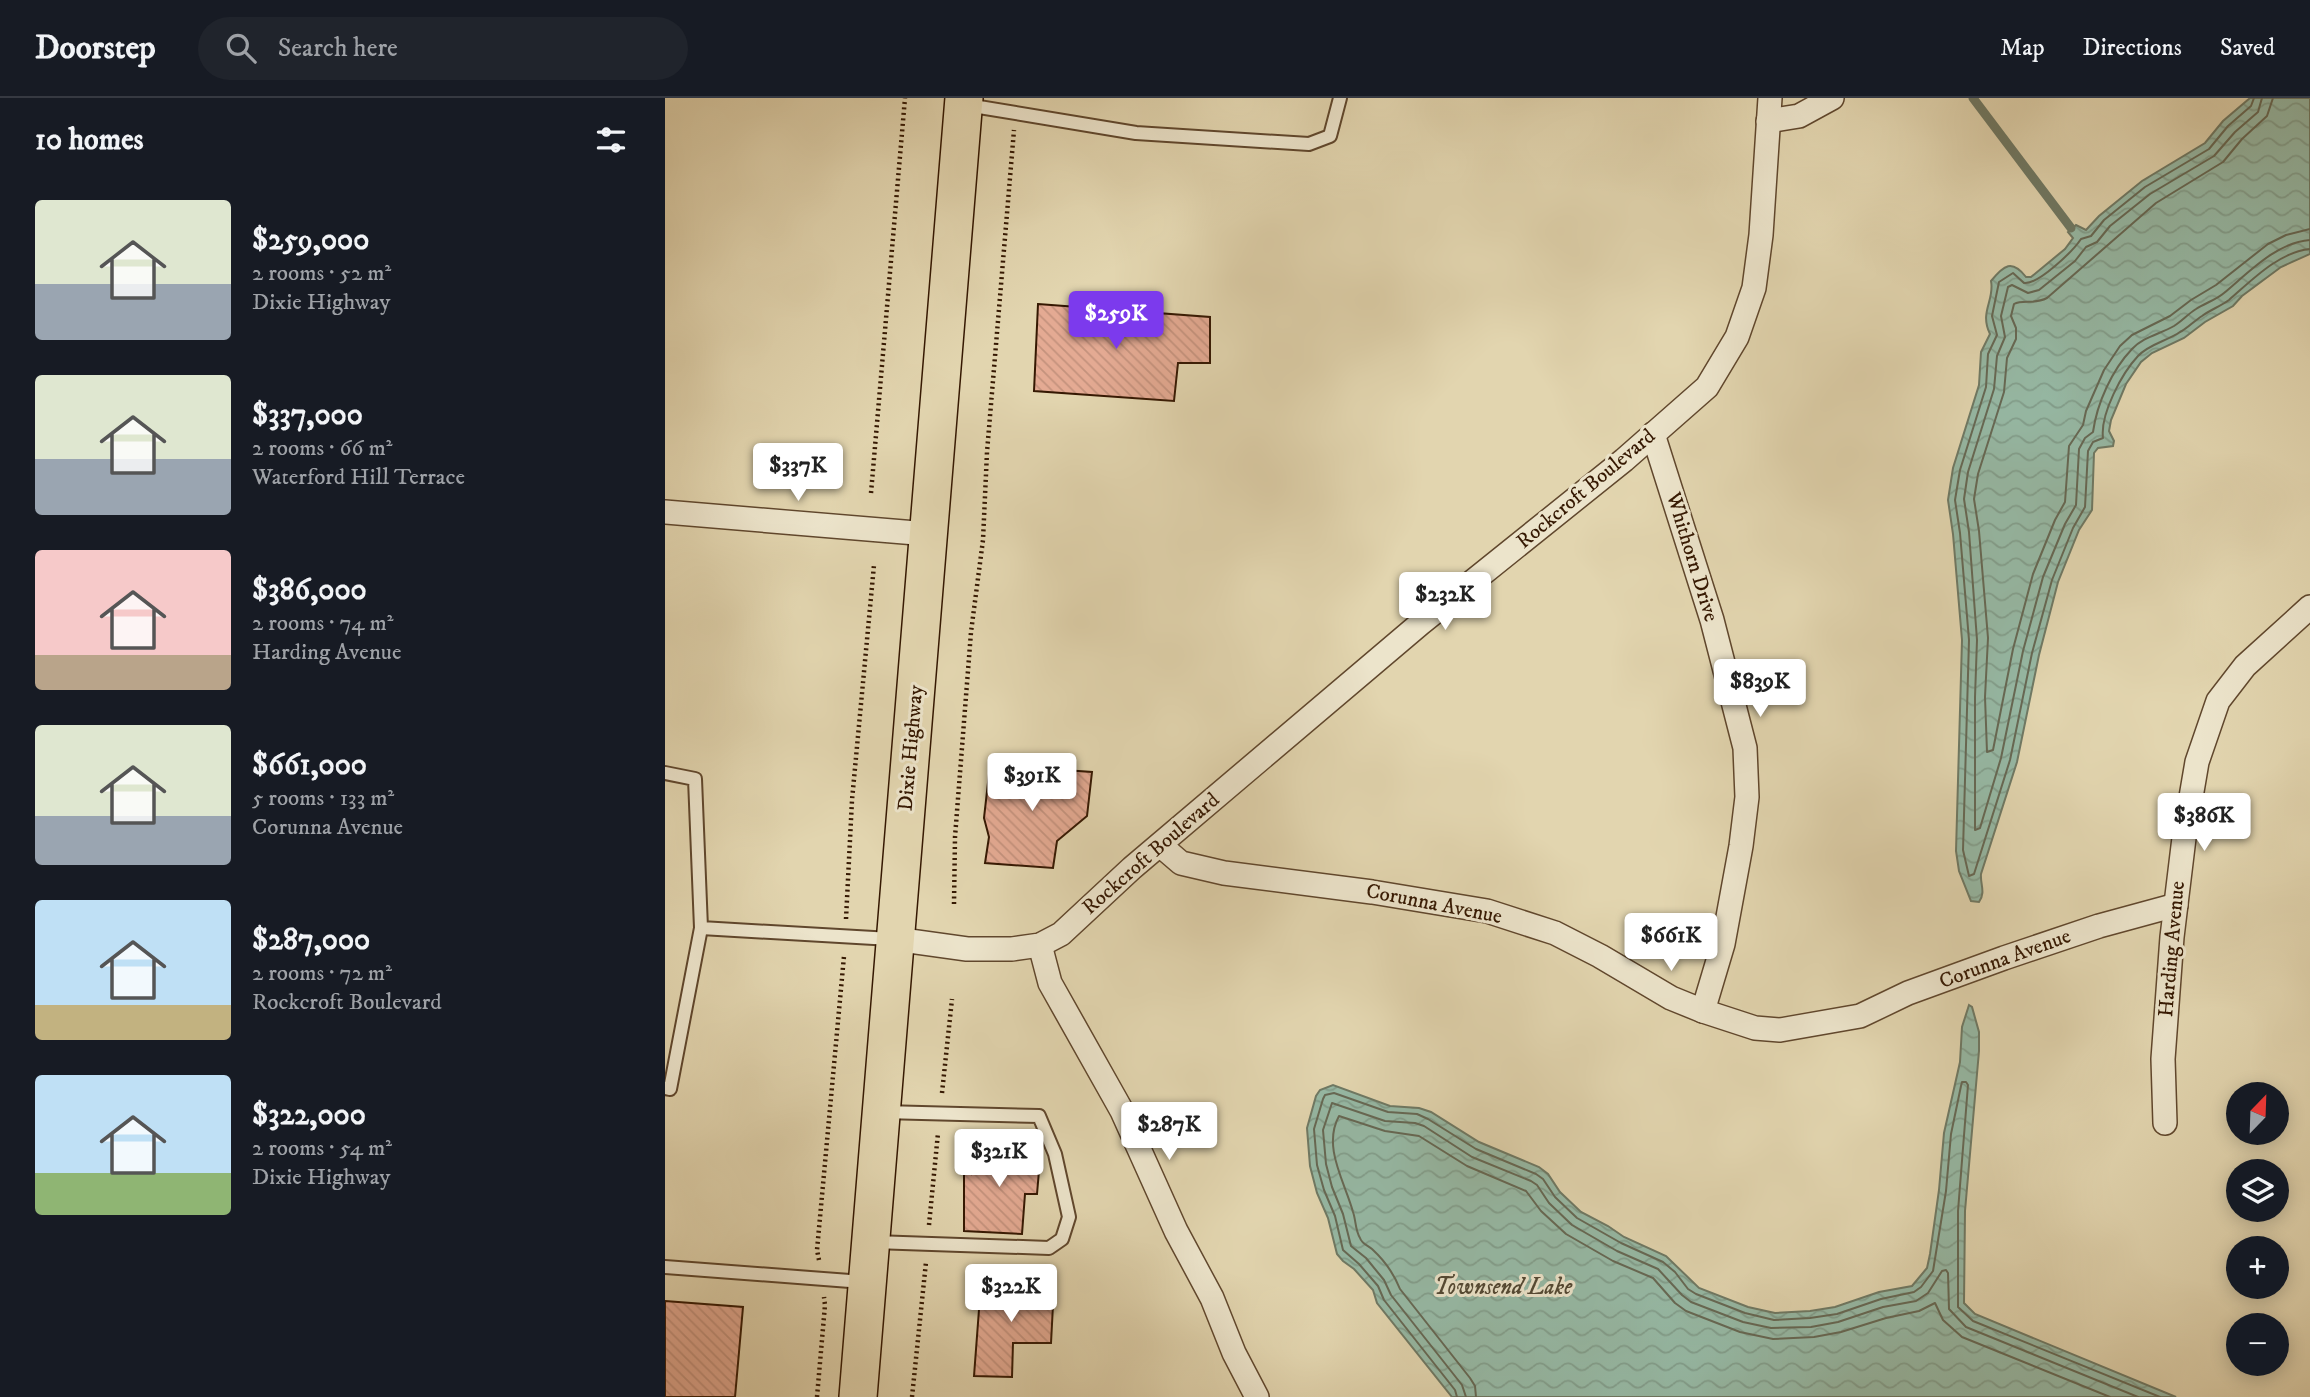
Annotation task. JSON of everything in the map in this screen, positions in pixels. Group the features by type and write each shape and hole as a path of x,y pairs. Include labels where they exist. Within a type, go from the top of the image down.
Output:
{"main road":[{"name":"Dixie Highway","path":"858,1397 963,101"}],"street":[{"path":"1769,109 1799,116 1832,98"},
{"name":"Rockcroft Boulevard","path":"895,939 967,949 1012,949 1040,945 1061,934 1160,845 1421,623 1624,460 1707,387 1737,337 1754,288 1761,235 1769,109"},
{"name":"Whithorn Drive","path":"1653,434 1712,620 1745,748 1747,797 1741,846 1723,944 1703,1011"},
{"path":"665,512 928,534"},
{"name":"Harding Avenue","path":"2165,1123 2163,1059 2176,905 2197,762 2218,701 2245,666 2310,607"},
{"name":"Corunna Avenue","path":"1160,845 1181,863 1224,873 1372,892 1487,911 1555,933 1671,998 1703,1011 1755,1028 1780,1030 1860,1016 1908,993 2004,958 2099,926 2176,905"},
{"path":"1040,945 1050,983 1122,1111 1176,1231 1212,1298 1234,1353 1257,1397"}],"lane":[{"path":"963,101 1136,133 1309,144 1331,136 1339,98"},
{"path":"665,773 695,779 701,928 667,1093"},
{"path":"701,928 895,939"},
{"path":"870,1242 1049,1248 1062,1240 1069,1217 1055,1154 1039,1116 881,1112"},
{"path":"665,1267 867,1282"}],"path":[{"path":"871,493 905,98"},
{"path":"954,904 955,837 971,632 983,541 987,452 1016,112"},
{"path":"912,1397 952,999"},
{"path":"817,1397 825,1305"}],"water":[{"path":"2250,98 2310,98 2310,254 2281,267 2233,306 2184,338 2152,353 2141,362 2126,384 2111,420 2109,431 2114,441 2113,446 2098,448 2094,453 2092,510 2079,530 2058,582 2039,655 2017,762 1981,874 1982,895 1979,902 1971,901 1959,871 1956,851 1962,640 1948,500 1953,468 1979,385 1981,352 1990,334 1986,319 1991,281 2008,266 2021,271 2026,277 2031,277 2065,249 2073,238 2068,232 2076,225 2086,230 2142,181 2205,143 2223,121"},
{"name":"Townsend Lake","path":"1969,1005 1972,1007 1979,1032 1979,1051 1965,1211 1964,1303 1975,1314 2176,1397 1452,1397 1377,1303 1373,1290 1337,1254 1310,1166 1307,1128 1316,1096 1320,1090 1333,1085 1390,1106 1419,1108 1431,1112 1479,1142 1539,1167 1581,1212 1624,1237 1666,1256 1699,1288 1748,1307 1775,1313 1810,1311 1912,1286 1927,1268 1930,1254 1944,1133 1960,1062 1962,1027"}],"building":[{"path":"1038,304 1210,317 1210,363 1178,363 1174,401 1034,391"},
{"path":"990,765 1092,772 1087,816 1057,841 1053,868 985,863 989,837 984,818"},
{"path":"996,1139 1016,1143 1018,1157 1040,1159 1037,1194 1025,1194 1022,1234 964,1231 964,1173 971,1174 973,1148 996,1150"},
{"path":"981,1283 1054,1286 1051,1343 1013,1343 1012,1377 974,1376"},
{"path":"665,1301 743,1307 735,1397 665,1397"}],"waterway":[{"path":"1973,98 2071,228"}]}
